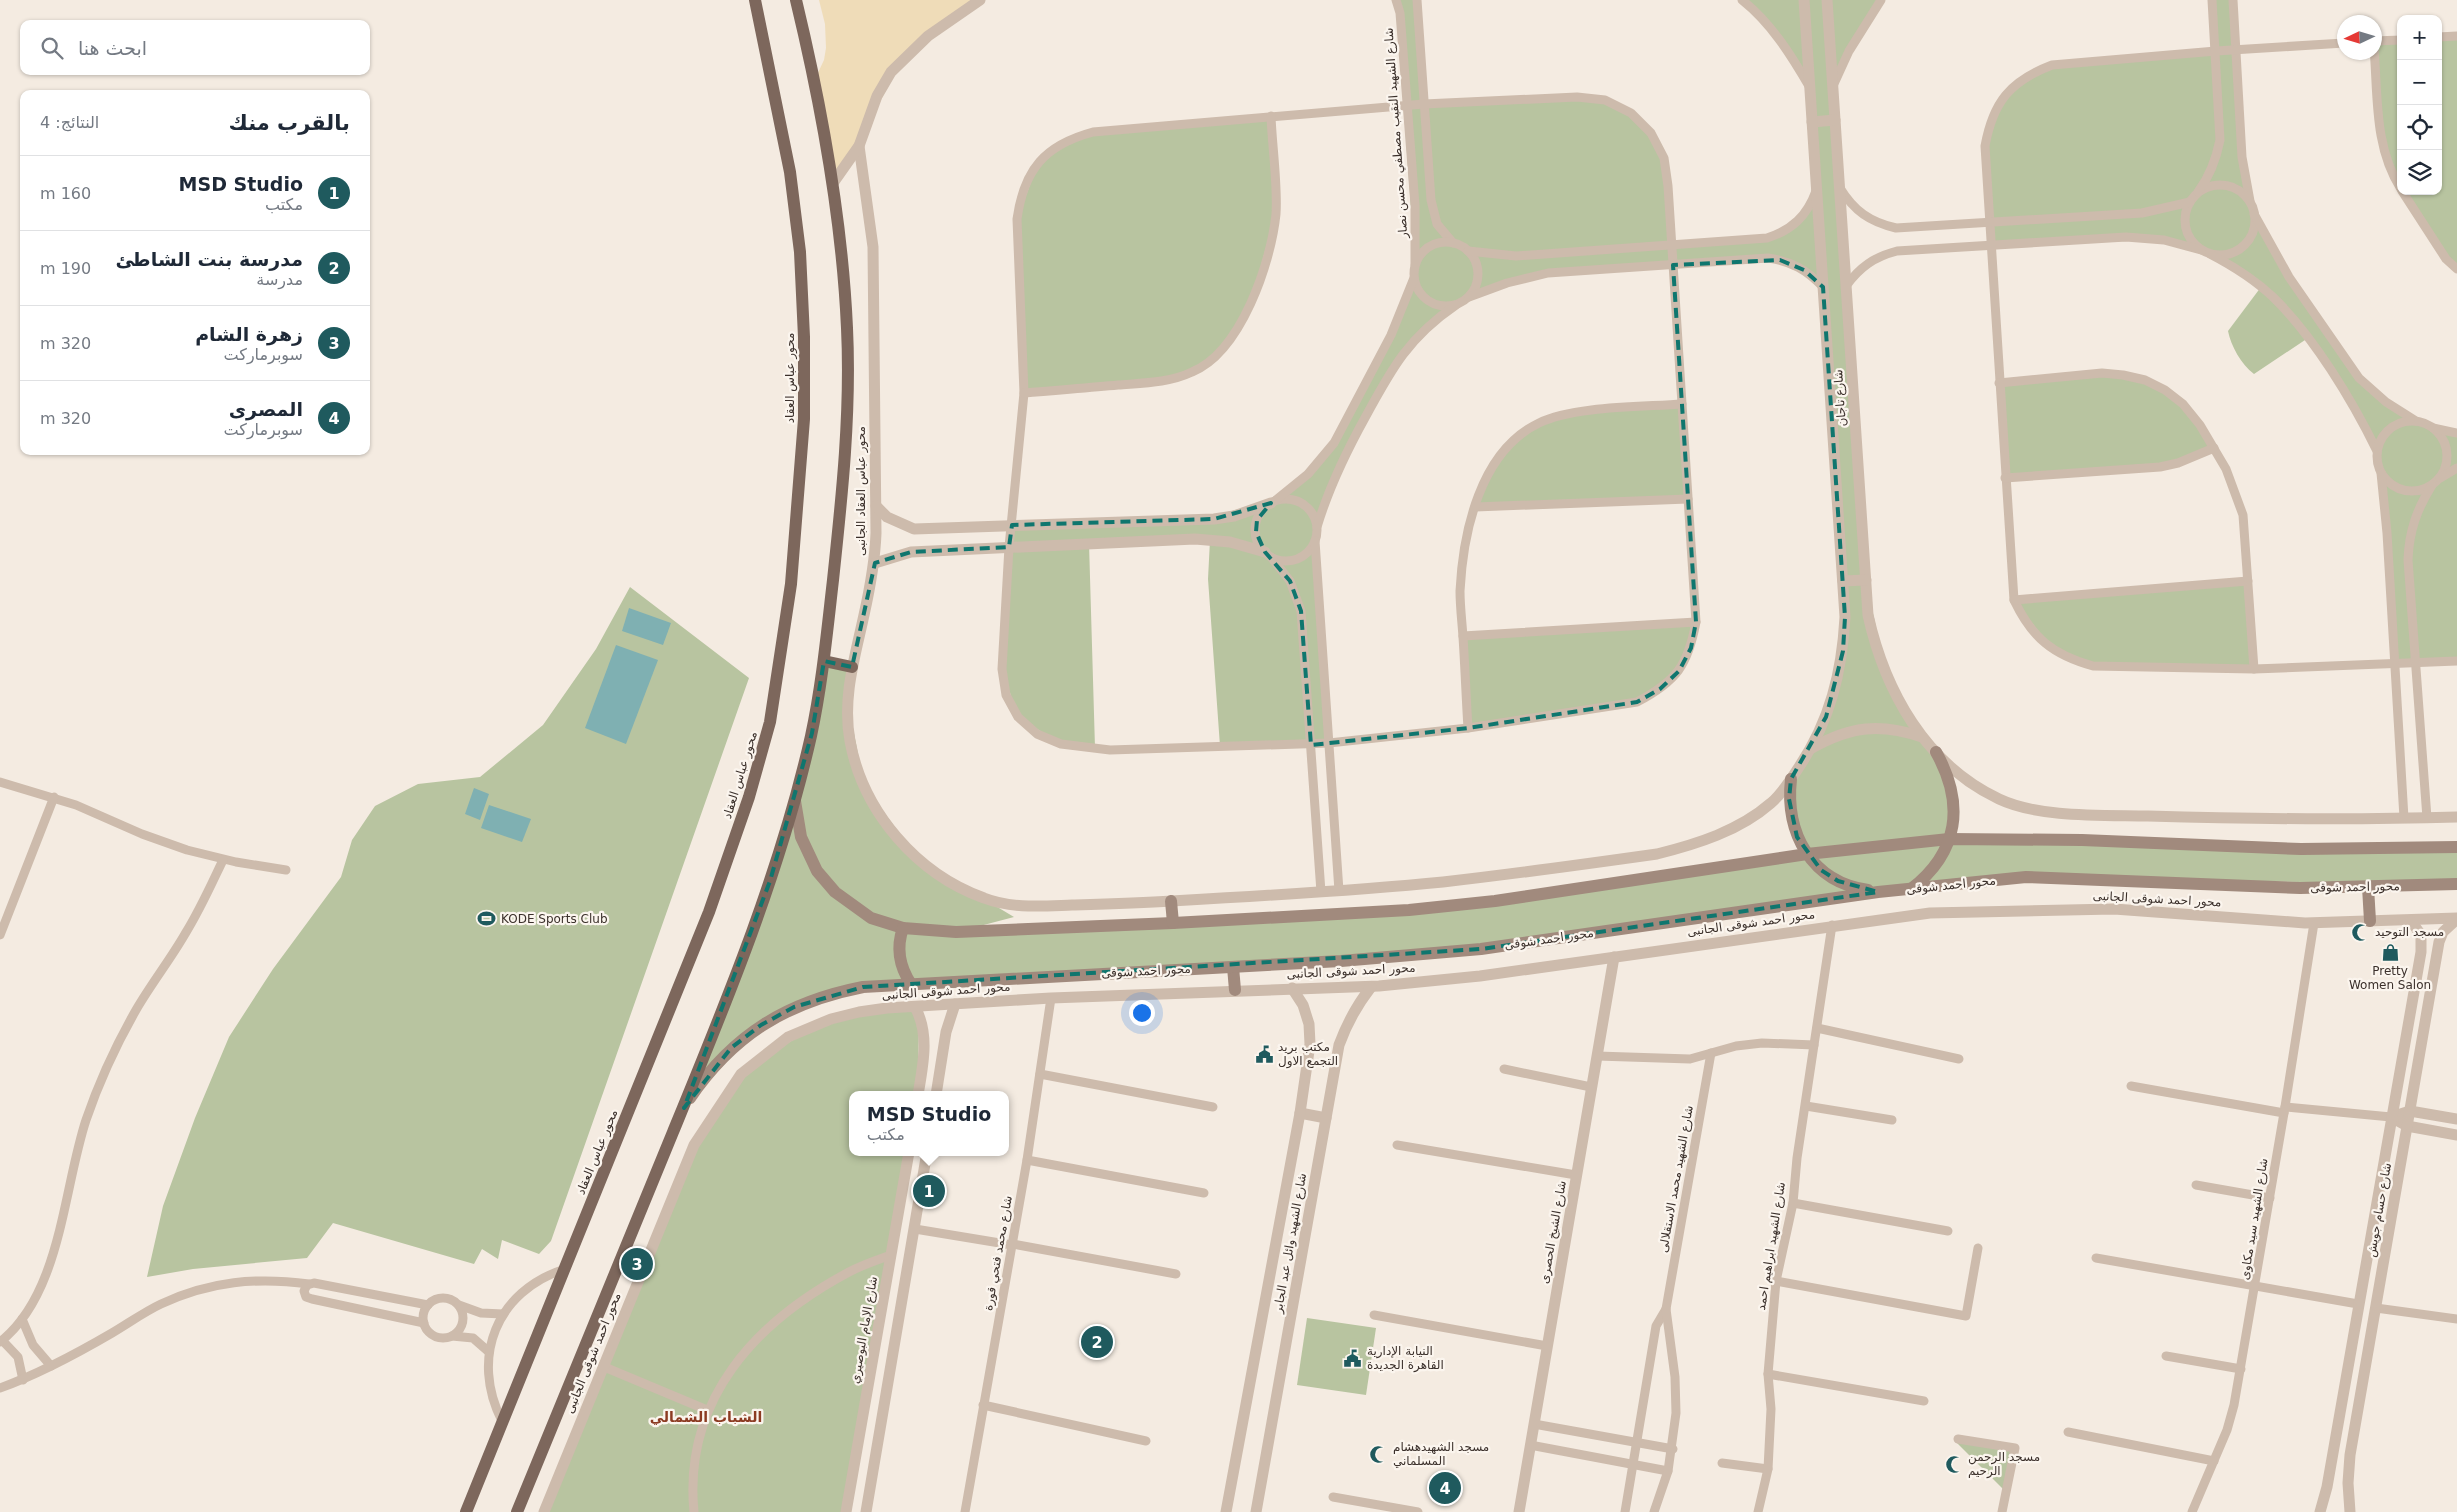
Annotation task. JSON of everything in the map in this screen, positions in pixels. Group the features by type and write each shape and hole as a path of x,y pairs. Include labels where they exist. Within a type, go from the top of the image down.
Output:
{"main road":[{"name":"محور عباس العقاد","path":"466,1512 714,899 749,797 770,722 791,584 803,429 804,336 800,252 790,172 755,0"},
{"path":"517,1512 684,1108 753,930 795,801 812,733 824,661 842,497 847,414 847,328 833,183 815,79 796,0"},
{"path":"824,661 852,667"},
{"path":"1911,888 1934,867 1949,839 1954,817 1953,794 1947,772 1936,752"},
{"path":"1791,779 1789,799 1791,818 1797,837 1807,854 1821,870 1838,881 1858,889 1878,892"},
{"path":"795,801 801,837 817,871 835,892 871,918 904,928 956,932 1393,911 1495,901 1807,854 1949,839 2082,840 2301,849 2457,847"},
{"name":"محور احمد شوقى","path":"684,1108 705,1076 731,1048 761,1025 794,1007 833,993 863,987 1233,966 1481,949 1878,892 2026,877 2093,878 2228,887 2368,887 2457,884"},
{"path":"2368,887 2370,921"},
{"path":"1171,901 1173,923"},
{"path":"904,928 899,943 900,958 911,984"},
{"path":"1233,966 1235,990"}],"street":[{"name":"شارع الشهيد النقيب مصطفي محسن نصار","path":"1396,0 1400,13 1415,205 1415,265"},
{"path":"1417,0 1433,212 1444,234 1453,243 1468,251 1516,256 1767,238 1781,233 1804,215 1817,188"},
{"path":"1742,0 1772,30 1793,57 1810,88"},
{"name":"شارع تاجان","path":"1791,779 1812,748 1826,717 1837,685 1843,651 1845,617 1804,0"},
{"name":"شارع تاجان","path":"1827,0 1868,615 1882,663 1903,709 1922,736 1954,769 1976,786 2000,800 2027,808 2054,812 2276,820 2404,818"},
{"path":"1833,87 1849,51 1882,0"},
{"path":"2201,250 2191,240 2186,228 2186,215 2191,200 2206,181 2212,168 2220,140 2212,0"},
{"path":"2232,0 2242,157 2254,214 2289,277 2359,378 2386,402 2416,421 2433,428 2457,433"},
{"path":"833,183 859,146 877,96 891,72 928,36 975,1"},
{"path":"2442,38 2457,36"},
{"path":"2382,41 2397,40"},
{"path":"2337,43 2216,51 2052,65 2031,73 2013,86 1999,103 1989,124 1985,146 2014,600 2024,619 2037,636 2053,650 2072,660 2093,666 2254,669 2395,662 2457,662"},
{"path":"2375,60 2380,135 2390,171 2397,182"},
{"path":"1577,97 1605,100 1631,113 1651,133 1664,158 1672,244 1696,622 1691,648 1679,671 1660,690 1637,702 1468,728 1329,743 1110,750 1061,744 1037,734 1018,717 1006,694 1002,669 1009,547 1024,393 1017,219 1022,192 1028,178 1039,161 1055,147 1074,137 1093,132 1424,104 1577,97"},
{"path":"1024,393 1169,380 1194,372 1216,357 1242,318 1252,298 1271,242 1276,212 1271,116"},
{"path":"1812,122 1835,120"},
{"name":"محور عباس العقاد الجانبى","path":"859,146 873,247 875,563 852,667 848,702 850,741 864,785 886,826 919,860 950,883 986,899 1025,907 1171,901"},
{"path":"1840,188 1850,203 1862,215 1878,224 1896,228 2142,213 2191,200 2201,191 2212,186 2223,185 2239,192 2251,204"},
{"path":"2405,195 2446,259 2457,269"},
{"path":"2210,254 2224,255 2238,251 2248,241 2254,228 2254,214"},
{"path":"1846,286 1855,273 1867,262 1881,255 1896,251 2144,237 2164,240 2201,250 2258,284 2297,323 2356,410 2377,451 2381,473 2395,662 2404,818 2457,817"},
{"path":"1321,892 1301,611 1290,581 1258,543 1256,532 1257,520 1262,510 1308,474 1334,443 1391,335 1414,278 1415,265 1423,252 1430,246 1445,242 1453,243"},
{"path":"1468,251 1474,259 1478,278 1469,297"},
{"path":"1339,891 1315,541 1317,527 1330,488 1346,451 1394,364 1438,317 1469,297 1507,283 1548,273 1768,258 1780,260 1804,270 1823,287"},
{"path":"1414,278 1421,295 1428,301 1437,305 1456,305"},
{"path":"1999,383 2102,373 2145,380 2165,390 2183,404 2200,425 2214,448 2236,492 2243,515 2254,669"},
{"path":"1468,728 1460,592 1464,558 1475,507 1487,478 1500,458 1516,439 1539,423 1566,413 1682,404"},
{"path":"2377,451 2386,432 2405,422 2416,421"},
{"path":"2427,818 2409,544 2416,513 2444,470 2446,459 2445,447 2441,437 2433,428"},
{"path":"2005,478 2160,467 2196,456 2214,448"},
{"path":"2381,473 2388,482 2404,490 2422,490 2457,468"},
{"path":"876,506 887,517 914,528 1214,519 1243,513 1287,499 1298,501 1311,512 1317,527"},
{"path":"1475,507 1688,499"},
{"path":"875,563 911,552 1195,538 1230,542 1268,554 1280,560 1291,561 1301,557 1310,550 1315,541"},
{"path":"1843,581 1866,580"},
{"path":"2014,600 2248,581"},
{"path":"1463,636 1696,622"},
{"path":"1812,748 1832,736 1854,729 1885,728 1922,736"},
{"path":"1171,901 1339,891 1444,882 1630,858 1682,848 1722,833 1747,820 1772,803 1791,779"},
{"path":"0,782 54,797 102,815 163,842 223,860 286,870"},
{"path":"0,935 54,797"},
{"path":"23,1380 18,1357 1,1341 22,1319 36,1298 47,1274 78,1148 108,1066 136,1011 198,913 223,860"},
{"name":"محور احمد شوقى الجانبى","path":"544,1512 602,1366 694,1145 740,1074 788,1037 831,1018 858,1012 1051,998 1292,988 1371,987 1480,976 1930,913 2114,909 2314,923 2457,918"},
{"name":"شارع حسام جويش","path":"2350,1512 2348,1483 2350,1455 2439,942 2443,932 2457,918"},
{"name":"شارع حسام جويش","path":"2320,1512 2327,1487 2422,943 2421,935 2412,921"},
{"name":"شارع الشهيد سيد مكاوى","path":"2192,1512 2227,1430 2241,1369 2285,1110 2314,923"},
{"name":"شارع الشهيد ابراهيم احمد","path":"1758,1512 1768,1469 1771,1409 1768,1374 1776,1280 1793,1203 1797,1158 1832,926"},
{"name":"شارع الشيخ الحصرى","path":"1519,1512 1614,957"},
{"name":"شارع الشهيد وائل عبد الجابر","path":"1256,1512 1339,1045 1346,1024 1357,1004 1371,987"},
{"name":"شارع الشهيد وائل عبد الجابر","path":"1226,1512 1300,1113 1310,1044 1309,1024 1303,1005 1292,988"},
{"name":"شارع محمد فتحي قورة","path":"965,1512 1027,1160 1051,998"},
{"path":"937,1091 946,1032 955,1004"},
{"path":"915,1007 922,1022 925,1039 918,1091"},
{"path":"1818,1028 1959,1059"},
{"path":"1597,1056 1690,1059 1710,1053 1762,1043 1814,1046"},
{"name":"شارع الشهيد محمد الاستقلالى","path":"1654,1512 1668,1471 1673,1449 1676,1413 1675,1377 1666,1309 1710,1053"},
{"path":"1504,1069 1592,1087"},
{"path":"1040,1074 1213,1107"},
{"path":"2131,1086 2285,1110 2391,1118 2407,1126 2457,1135"},
{"path":"1806,1106 1892,1120"},
{"path":"2391,1118 2410,1111 2457,1119"},
{"path":"1300,1113 1326,1118"},
{"path":"1397,1145 1576,1175"},
{"name":"شارع الإمام البوصيري","path":"846,1512 908,1156"},
{"path":"866,1512 926,1156"},
{"path":"1027,1160 1204,1193"},
{"path":"2196,1186 2270,1198"},
{"path":"1793,1203 1948,1231"},
{"path":"915,1229 1012,1244 1176,1274"},
{"path":"1776,1280 1966,1316 1978,1248"},
{"path":"694,1512 693,1464 698,1436 707,1410 731,1370 783,1316 814,1292 851,1271 891,1255"},
{"path":"2096,1258 2358,1304"},
{"path":"502,1421 490,1388 489,1352 495,1329 514,1299 532,1284 565,1269"},
{"path":"0,1388 23,1380 51,1366 145,1312 198,1290 255,1280 275,1279 364,1292 428,1305"},
{"path":"309,1284 304,1291 309,1299 424,1323 435,1336 473,1338 489,1352"},
{"path":"360,1310 364,1292"},
{"path":"424,1323 424,1314 428,1305 432,1301 444,1298 450,1298 459,1305 481,1313 503,1314"},
{"path":"452,1336 463,1322 464,1316 459,1305"},
{"path":"2376,1308 2457,1318"},
{"name":"شارع الشهيد محمد الاستقلالى","path":"1625,1512 1656,1326 1666,1309"},
{"path":"1374,1315 1547,1346"},
{"path":"22,1319 33,1345 51,1366"},
{"path":"2166,1356 2241,1369"},
{"path":"602,1366 707,1410"},
{"path":"1768,1374 1924,1400"},
{"path":"983,1405 1146,1441"},
{"path":"1534,1424 1673,1449"},
{"path":"2068,1432 2214,1461"},
{"path":"1958,1439 2015,1448 2002,1512"},
{"path":"1530,1445 1668,1471"},
{"path":"1722,1463 1768,1469"},
{"path":"1333,1497 1418,1512"}],"highlighted area":[{"path":"1780,260 1804,270 1823,287 1845,617 1843,651 1826,717 1791,779 1789,799 1797,837 1821,870 1838,881 1878,892 1481,949 863,987 794,1007 761,1025 731,1048 684,1108 770,881 812,733 824,661 852,667 875,563 911,552 1009,547 1012,525 1214,519 1271,503 1257,520 1256,532 1265,552 1290,581 1301,611 1311,745 1468,728 1637,702 1660,689 1679,671 1691,648 1696,622 1673,265"}],"green space":[{"path":"1396,0 1417,0 1424,104 1605,100 1630,113 1644,125 1654,139 1661,154 1668,190 1672,244 1781,233 1812,202 1810,87 1793,57 1742,0 1881,0 1833,87 1866,580 1887,679 1947,772 1950,839 2457,847 2457,885 2026,877 1481,949 863,987 761,1025 684,1108 795,801 824,661 852,667 848,702 864,785 919,860 1014,917 957,932 1428,908 1807,854 1797,837 1791,779 1812,748 1843,651 1823,287 1780,260 1548,273 1469,297 1456,305 1408,347 1346,451 1317,527 1315,541 1329,743 1220,746 1208,579 1210,540 1089,543 1095,748 1061,744 1018,717 1002,669 1012,525 1195,520 1276,500 1321,459 1391,335 1414,278 1415,265"},
{"path":"2212,0 2233,0 2242,157 2251,204 2265,236 2359,378 2416,421 2433,428 2457,433 2457,661 2395,662 2381,473 2377,451 2308,338 2254,374 2241,360 2234,349 2228,331 2261,287 2210,254 2164,240 1991,245 1985,146 1989,124 2013,86 2052,65 2215,51"},
{"path":"2457,36 2457,269 2405,195 2442,195 2442,37"},
{"path":"2397,40 2397,181 2383,153 2376,60 2382,60 2382,41"},
{"path":"1271,116 1276,212 1252,298 1216,357 1169,380 1024,393 1017,219 1039,161 1074,137"},
{"path":"2102,373 2145,380 2183,404 2214,448 2178,463 2005,478 1999,383"},
{"path":"1682,404 1688,499 1475,507 1487,478 1516,439 1566,413"},
{"path":"2248,581 2254,669 2093,666 2053,650 2014,600"},
{"name":"KODE Sports Club","path":"630,587 749,678 551,1241 539,1254 502,1240 498,1259 482,1249 474,1264 333,1223 307,1258 193,1269 147,1277 163,1206 195,1118 229,1037 273,969 341,877 352,840 375,806 418,784 480,777 543,725 596,649"},
{"path":"1696,622 1679,671 1637,702 1468,728 1463,636"},
{"path":"915,1007 919,1014 918,1091 849,1091 849,1156 908,1156 846,1512 544,1512 694,1145 757,1060 831,1019"},
{"path":"1307,1318 1376,1328 1366,1395 1297,1385"},
{"path":"1956,1442 2015,1448 2006,1492"}],"sand":[{"path":"819,0 980,0 901,60 865,132 833,183 815,79 824,60 826,48 825,24"}],"water":[{"path":"629,608 671,623 663,645 622,631"},
{"path":"616,645 658,660 626,744 585,728"},
{"path":"474,788 489,794 480,820 465,814"},
{"path":"489,805 531,819 522,842 481,828"}],"place":[{"name":"KODE Sports Club","path":"487,919"},
{"name":"مسجد التوحيد","path":"2361,932"},
{"name":"Pretty Women Salon","path":"2390,952"},
{"name":"مكتب بريد التجمع الاول","path":"1264,1054"},
{"name":"MSD Studio","path":"929,1191"},
{"name":"زهرة الشام","path":"637,1264"},
{"name":"مدرسة بنت الشاطئ","path":"1097,1342"},
{"name":"النيابة الإدارية القاهرة الجديدة","path":"1353,1358"},
{"name":"مسجد الشهيدهشام المسلماني","path":"1379,1454"},
{"name":"مسجد الرحمن الرحيم","path":"1954,1464"},
{"name":"المصرى","path":"1445,1488"}],"district":[{"name":"الشباب الشمالي","path":"706,1417"}]}
